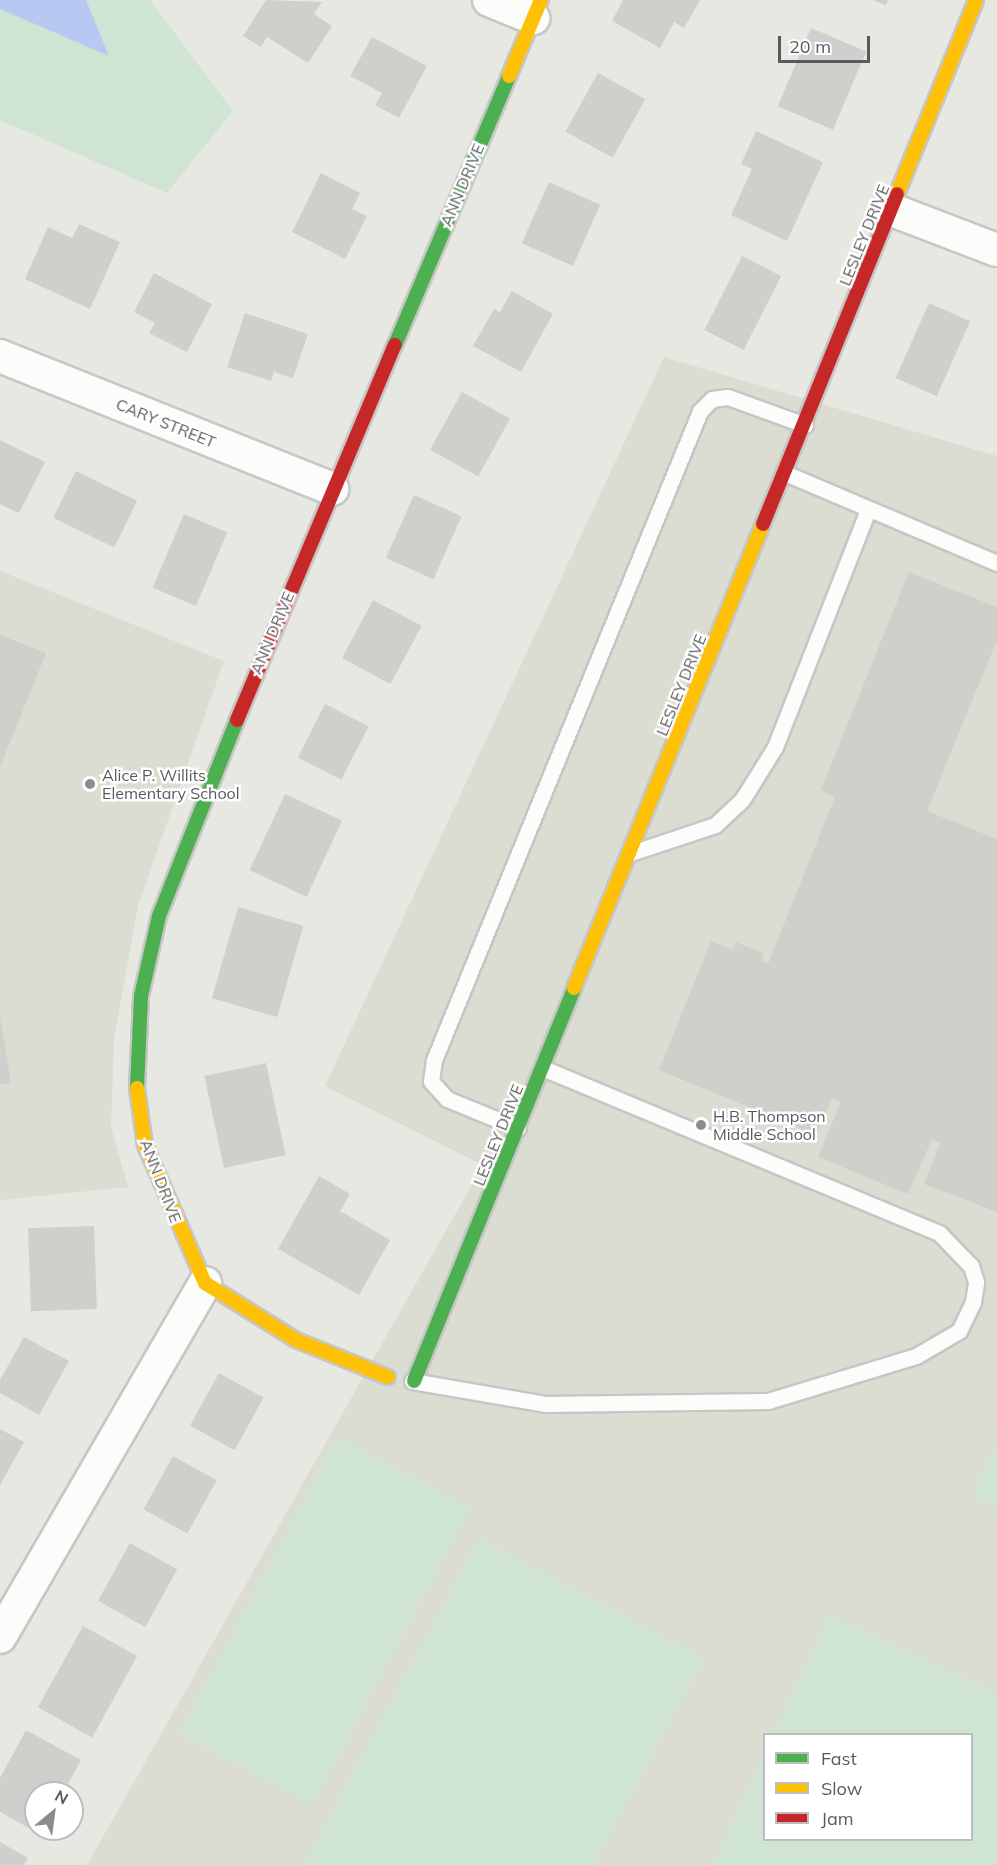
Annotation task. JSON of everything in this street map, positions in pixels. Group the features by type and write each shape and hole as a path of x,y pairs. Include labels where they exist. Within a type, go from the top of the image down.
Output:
{"street":[{"path":"489,0 537,9"},
{"name":"LESLEY DRIVE","path":"414,1381 786,473 976,0"},
{"name":"ANN DRIVE","path":"205,1283 145,1145 137,1083 141,996 159,916 190,830 332,489 537,9"},
{"path":"892,210 997,250"},
{"name":"CARY STREET","path":"0,356 332,489"},
{"path":"0,1636 205,1283 296,1340 388,1377"}],"lane":[{"path":"518,1128 447,1099 431,1081 434,1060 700,411 712,399 728,397 805,425"},
{"path":"786,473 867,512 997,563"},
{"path":"631,853 715,825 742,800 775,747 867,512"},
{"path":"388,1377 545,1404 768,1401 916,1356 958,1331 974,1302 976,1282 971,1266 939,1233 543,1068"}],"shaded area":[{"name":"H.B. Thompson Middle School","path":"664,357 997,456 997,1865 87,1865 483,1165 325,1086"},
{"name":"Alice P. Willits Elementary School","path":"0,571 224,661 138,906 114,1039 111,1127 128,1187 0,1200"}],"green space":[{"path":"0,0 150,0 233,111 167,193 0,120"},
{"path":"997,1436 997,1507 972,1497"},
{"path":"337,1437 470,1508 313,1805 179,1734"},
{"path":"479,1538 704,1659 593,1865 303,1865"},
{"path":"829,1615 997,1693 997,1865 713,1865 763,1756 763,1841 973,1841 973,1733 774,1733"}],"water":[{"path":"0,0 86,0 109,56 0,9"}],"building":[{"path":"266,0 322,2 314,14 332,26 308,63 267,37 261,47 243,36"},
{"path":"623,0 700,0 684,28 674,22 660,48 612,21"},
{"path":"872,0 888,0 886,5"},
{"path":"811,28 866,51 833,130 778,106"},
{"path":"372,37 427,66 399,118 375,105 382,93 350,76"},
{"path":"598,73 645,99 613,158 566,132"},
{"path":"756,131 823,162 787,241 731,215 752,169 741,164"},
{"path":"321,173 360,193 352,209 367,216 345,259 292,232"},
{"path":"549,182 600,205 573,266 522,243"},
{"path":"79,224 120,242 90,309 25,279 48,227 72,238"},
{"path":"742,256 781,276 744,350 704,330"},
{"path":"154,273 212,304 187,352 149,333 155,323 134,312"},
{"path":"512,291 553,314 521,372 473,346 494,309 500,312"},
{"path":"929,303 970,321 937,396 896,378"},
{"path":"245,313 308,334 293,378 274,372 271,381 227,367"},
{"path":"462,392 510,419 478,476 430,450"},
{"path":"0,440 45,462 19,513 0,504"},
{"path":"76,471 137,501 114,548 53,518"},
{"path":"414,495 462,516 433,579 386,558"},
{"path":"184,514 227,532 196,606 153,588"},
{"path":"909,572 997,607 997,640 927,811 997,839 997,1212 924,1184 940,1143 932,1139 908,1194 818,1157 841,1102 832,1099 816,1135 659,1070 711,941 733,950 736,942 764,954 762,961 768,964 835,797 821,790"},
{"path":"373,600 422,626 391,684 342,658"},
{"path":"0,635 46,653 0,767"},
{"path":"325,704 369,726 341,780 298,757"},
{"path":"285,794 342,821 307,897 250,870"},
{"path":"238,907 303,926 277,1017 212,998"},
{"path":"0,1016 11,1083 0,1084"},
{"path":"266,1063 286,1155 224,1168 204,1076"},
{"path":"319,1176 350,1194 340,1211 390,1240 359,1295 278,1249"},
{"path":"94,1226 97,1309 31,1311 28,1228"},
{"path":"24,1337 69,1361 39,1415 0,1393 0,1380"},
{"path":"219,1373 264,1398 235,1450 190,1425"},
{"path":"0,1429 24,1442 0,1485"},
{"path":"173,1456 217,1480 187,1534 143,1509"},
{"path":"130,1543 177,1569 145,1627 98,1601"},
{"path":"83,1626 137,1656 92,1737 38,1707"},
{"path":"26,1730 81,1760 70,1781 24,1781 24,1825 0,1812 0,1778"},
{"path":"0,1842 28,1858 24,1865 0,1865"}],"traffic: fast":[{"path":"395,345 509,76"},
{"path":"137,1088 141,996 159,916 237,720"},
{"path":"414,1381 574,988"}],"traffic: slow":[{"path":"509,76 541,0"},
{"path":"897,194 976,0"},
{"path":"574,988 763,524"},
{"path":"137,1088 145,1145 205,1283 296,1340 388,1377"}],"traffic: jam":[{"path":"763,524 897,194"},
{"path":"237,720 395,345"}],"place":[{"name":"Alice P. Willits Elementary School","path":"90,784"},
{"name":"H.B. Thompson Middle School","path":"701,1125"}]}
